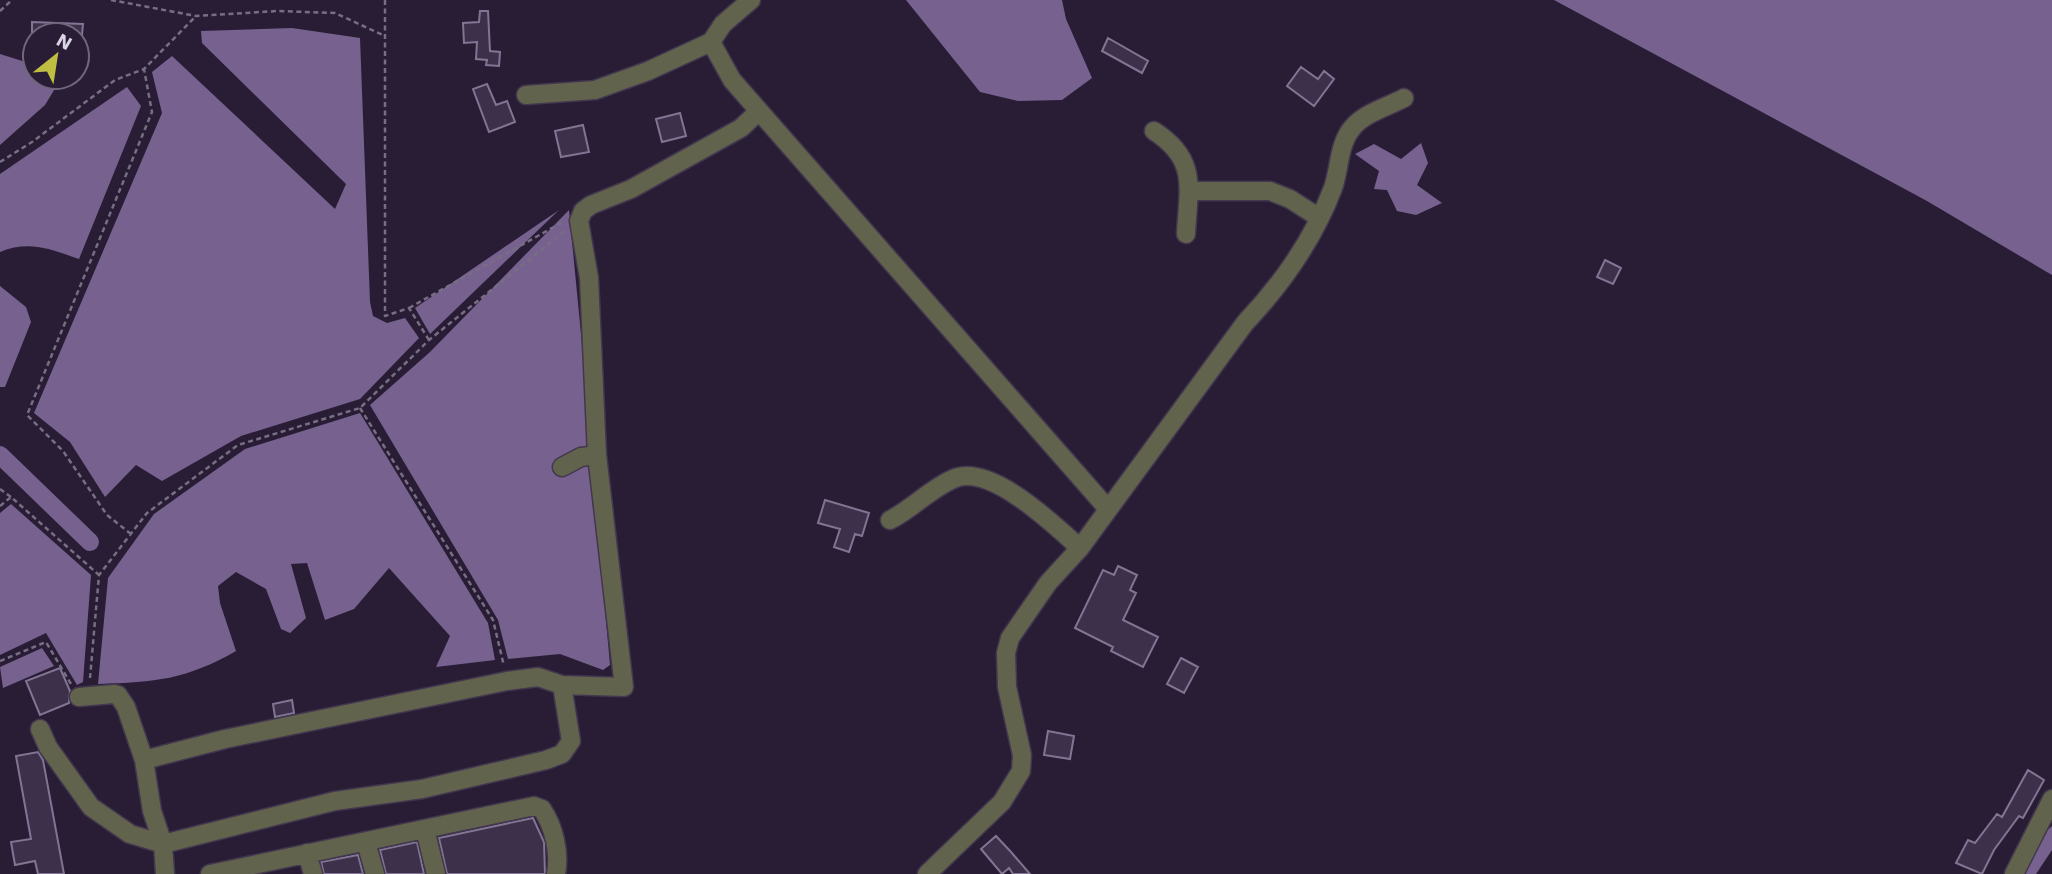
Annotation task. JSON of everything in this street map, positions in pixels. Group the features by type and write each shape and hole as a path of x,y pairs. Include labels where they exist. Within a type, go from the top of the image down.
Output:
{"street":[{"path":"526,95 595,90 619,83 711,42 723,24 751,0"},
{"path":"711,42 732,80 1108,509"},
{"path":"927,874 1012,789 1021,771 1022,755 1007,687 1006,653 1018,625 1048,583 1080,548 1304,247 1333,188 1350,130 1366,116 1404,97"},
{"path":"144,760 225,739 507,681 538,677 562,685 624,687 597,455 589,278 581,216 741,128 759,111"},
{"path":"1154,131 1170,141 1187,167 1191,191 1186,234"},
{"path":"1191,191 1270,191 1290,199 1318,217"},
{"path":"562,467 581,457 597,455"},
{"path":"890,520 953,478 975,476 1008,491 1080,548"},
{"path":"40,729 48,747 90,807 131,834 163,844 335,801 422,789 512,770 562,754 571,741 562,685"},
{"path":"85,696 118,695 126,707 144,760 152,811 163,844 165,874"},
{"path":"210,874 524,806 542,808 548,818 558,854 556,874"},
{"path":"2014,874 2050,806"},
{"path":"425,829 436,874"},
{"path":"366,842 375,874"},
{"path":"307,853 313,874"}],"path":[{"path":"0,11 12,0"},
{"path":"111,0 196,16 277,11 335,13 385,36"},
{"path":"385,0 385,316 410,308 581,216"},
{"path":"0,162 32,142 115,80 144,69 196,16"},
{"path":"131,534 107,515 63,451 27,415 152,112 144,69"},
{"path":"85,696 90,676 99,575 147,513 238,445 360,408 429,340 581,216"},
{"path":"410,308 429,340"},
{"path":"360,408 493,620 507,681"},
{"path":"0,489 99,575"},
{"path":"0,506 11,497"},
{"path":"0,661 46,642 85,696"}],"shaded area":[{"path":"906,0 1062,0 1066,19 1092,78 1062,100 1018,101 980,92"},
{"path":"1554,0 2052,0 2052,275 1927,201"},
{"path":"292,28 360,38 370,302 373,316 387,323 405,318 419,338 360,399 241,436 162,481 136,465 105,497 70,442 34,413 162,113 152,72 172,56 335,209 346,184 202,43 201,31"},
{"path":"0,54 21,61 21,91 54,91 45,105 0,145"},
{"path":"127,87 141,106 79,259 30,246 0,252 0,174"},
{"path":"1421,143 1428,163 1417,185 1442,203 1416,215 1397,211 1387,190 1374,189 1379,171 1355,154 1374,144 1401,159"},
{"path":"559,210 430,334 415,308"},
{"path":"569,210 592,448 570,471 592,463 610,665 603,670 560,654 508,659 498,620 370,405 430,352"},
{"path":"0,286 26,307 31,322 5,387 0,387"},
{"path":"360,413 488,623 495,660 436,667 450,636 389,568 354,609 325,620 307,563 291,564 306,618 290,633 281,629 266,589 236,572 218,586 220,603 236,651 201,668 170,678 98,684 108,578 154,514 245,449"},
{"path":"11,504 91,575 83,682 77,685 46,633 0,655 0,513"},
{"path":"42,648 54,666 3,688 0,667"},
{"path":"2052,826 2052,850 2036,874 2019,874 2042,835"}],"building":[{"path":"480,11 488,11 490,51 500,52 499,66 486,65 487,60 476,59 477,42 464,43 463,23 479,22"},
{"path":"1108,38 1148,61 1142,73 1102,51"},
{"path":"1301,67 1318,79 1324,71 1334,79 1314,106 1287,86"},
{"path":"487,84 496,105 507,101 515,122 489,132 473,89"},
{"path":"680,113 686,136 662,142 656,119"},
{"path":"583,125 589,152 561,157 555,131"},
{"path":"1605,260 1621,268 1613,284 1597,277"},
{"path":"825,500 869,513 862,536 855,534 849,552 834,547 840,529 818,523"},
{"path":"1118,566 1137,575 1130,590 1136,593 1123,620 1158,637 1143,667 1111,651 1113,647 1075,628 1103,570 1114,575"},
{"path":"1181,658 1198,667 1184,693 1167,684"},
{"path":"60,668 70,691 69,703 40,715 26,681"},
{"path":"292,700 294,713 275,717 273,704"},
{"path":"1048,731 1074,736 1070,759 1044,755"},
{"path":"38,752 43,760 64,874 38,874 35,861 15,865 11,842 31,839 16,756"},
{"path":"2028,770 2044,780 2023,818 2019,816 1994,850 1982,874 1956,863 1968,840 1975,843 1997,814 2002,817"},
{"path":"533,818 544,842 545,874 447,874 439,838"},
{"path":"996,836 1030,874 1013,874 1009,868 1002,874 981,849"},
{"path":"417,842 424,874 386,874 380,850"},
{"path":"358,855 363,874 324,874 321,862"}],"waterway":[{"path":"0,455 90,542"}]}
